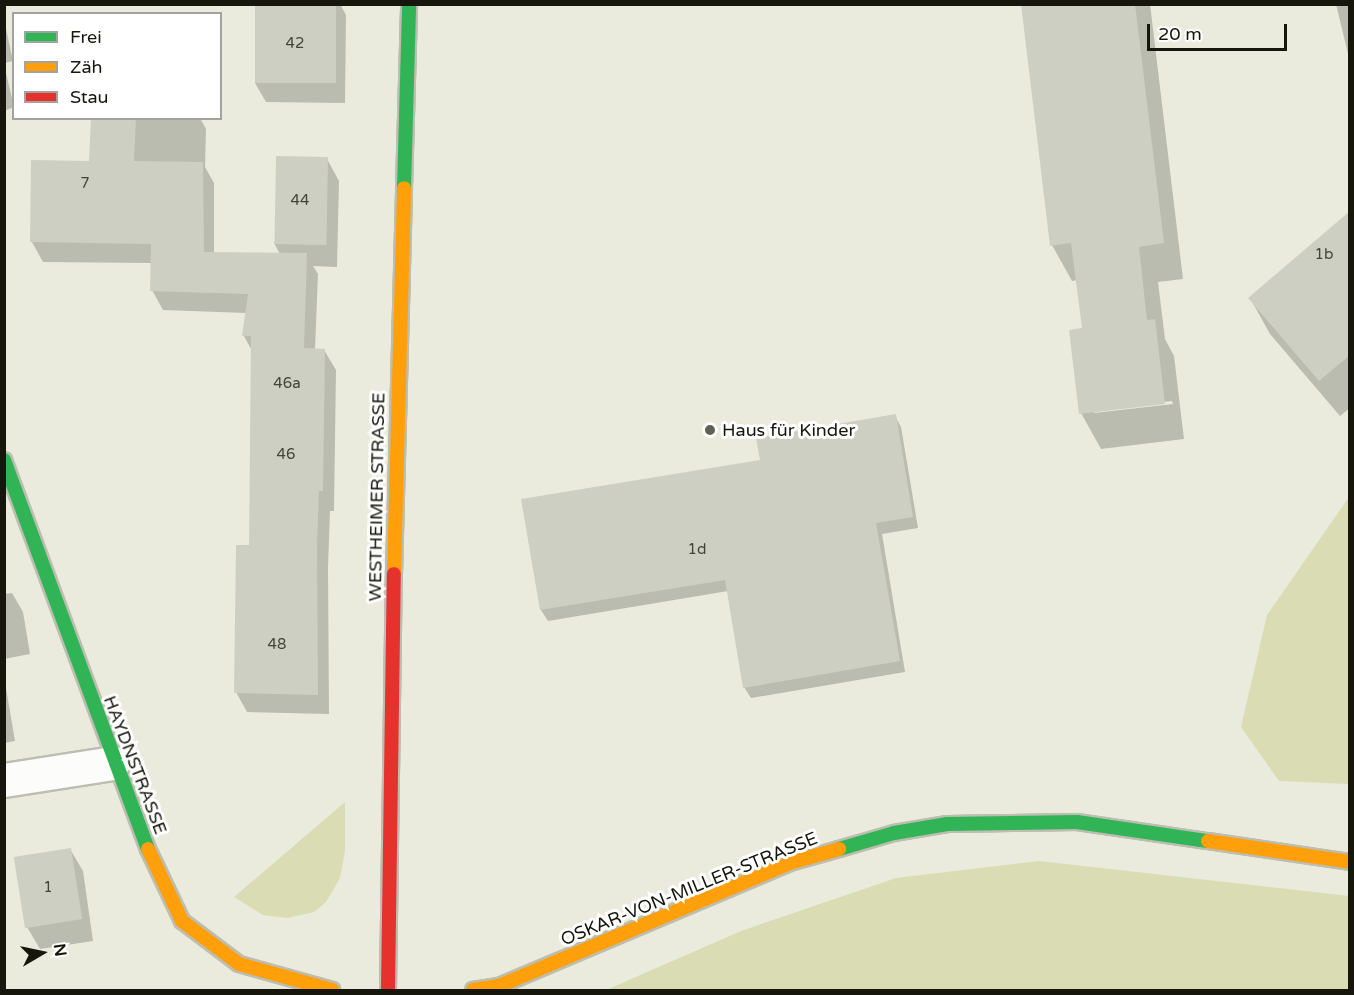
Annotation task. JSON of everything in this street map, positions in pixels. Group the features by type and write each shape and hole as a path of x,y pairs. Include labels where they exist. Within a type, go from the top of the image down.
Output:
{"street":[{"name":"WESTHEIMER STRASSE","path":"388,990 394,528 409,4"},
{"name":"HAYDNSTRASSE","path":"4,460 134,819 182,921 239,964 332,990"},
{"path":"4,780 113,763"},
{"name":"OSKAR-VON-MILLER-STRASSE","path":"473,990 499,986 793,862 894,832 946,824 1077,822 1350,862"}],"green space":[{"path":"1349,497 1349,784 1279,781 1241,727 1267,615"},
{"path":"345,802 345,851 340,878 326,902 314,912 287,918 263,915 234,897"},
{"path":"1039,861 1349,896 1349,990 606,990 741,931 896,878"}],"building":[{"path":"255,4 336,4 336,83 255,83"},
{"path":"1021,4 1135,4 1164,243 1139,247 1147,320 1155,319 1165,404 1079,414 1069,330 1082,328 1071,243 1050,246"},
{"path":"91,120 136,120 134,161 203,162 204,252 307,253 304,348 325,349 323,491 319,491 317,546 318,695 234,693 236,545 249,545 251,336 242,336 248,294 150,291 151,244 30,242 31,160 89,161"},
{"path":"276,156 328,157 326,245 274,244"},
{"path":"1350,211 1350,355 1319,381 1248,298"},
{"path":"896,414 913,517 876,523 900,661 743,688 725,580 540,610 521,499 760,460 756,438"},
{"path":"71,848 82,919 25,928 14,857"}],"traffic: fast":[{"path":"404,188 409,4"},
{"path":"4,460 148,849"},
{"path":"839,849 894,833 947,824 1077,822 1208,841"}],"traffic: slow":[{"path":"394,574 404,188"},
{"path":"1208,841 1350,862"},
{"path":"148,849 182,921 239,964 332,990"},
{"path":"473,990 499,986 793,862 839,849"}],"traffic: jam":[{"path":"388,990 394,574"}],"place":[{"name":"Haus für Kinder","path":"710,430"}]}
